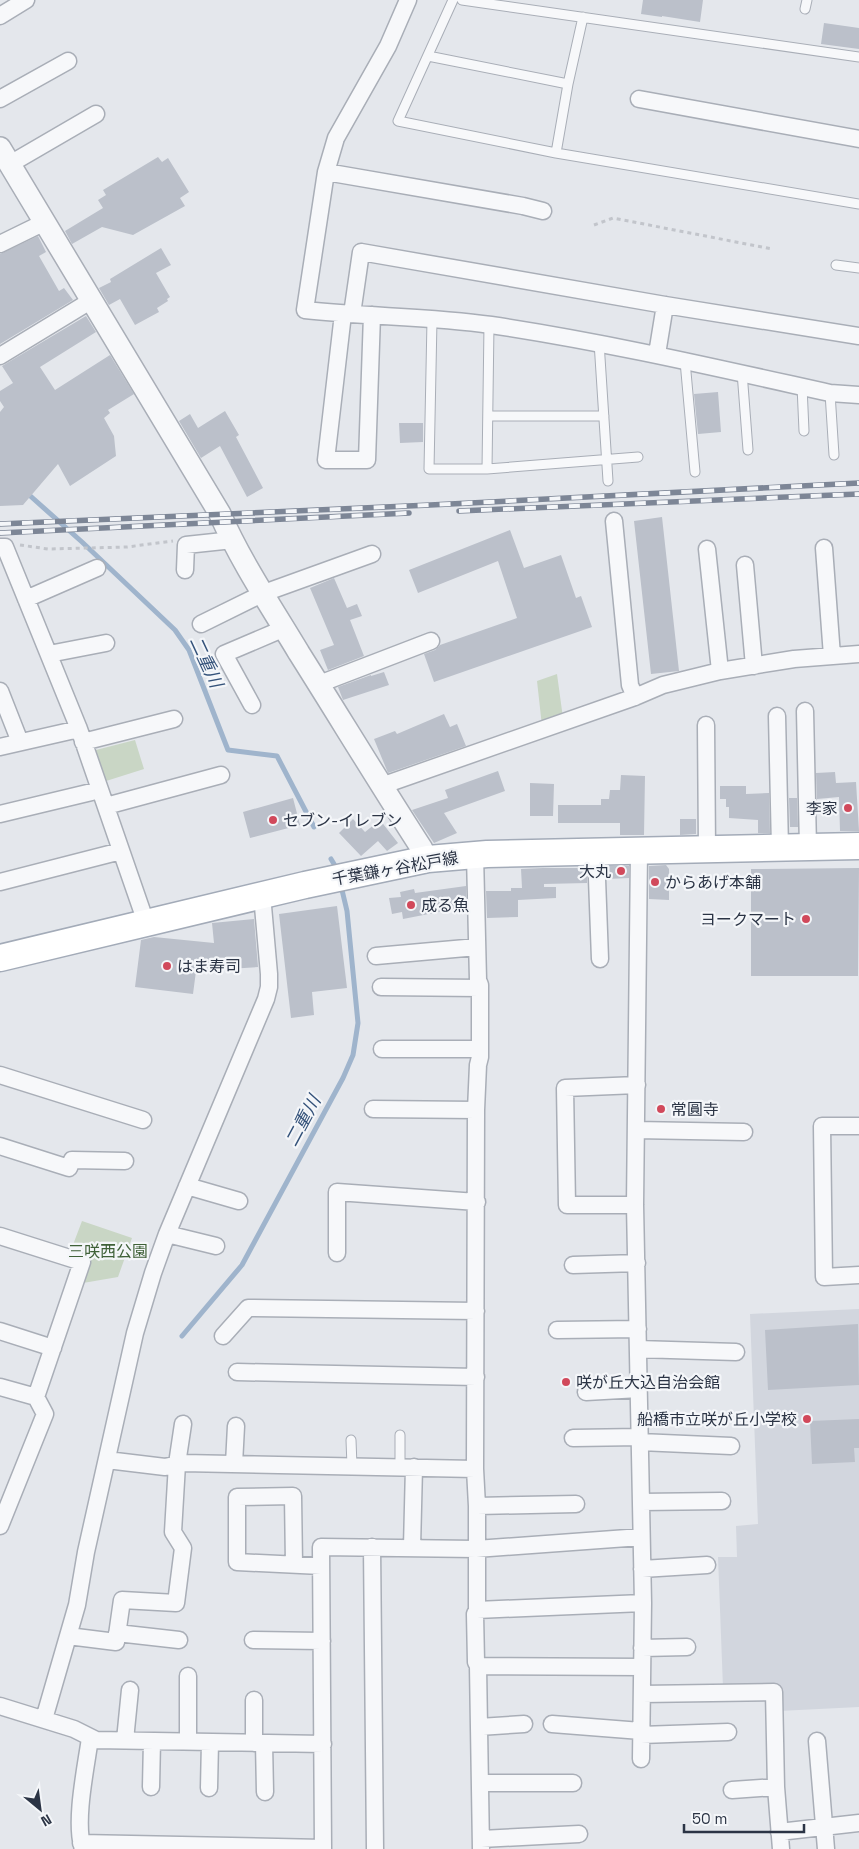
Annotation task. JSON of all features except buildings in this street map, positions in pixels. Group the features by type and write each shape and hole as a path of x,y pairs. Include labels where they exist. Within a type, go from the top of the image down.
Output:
{"main road":[{"name":"千葉鎌ヶ谷松戸線","path":"0,958 144,917 262,895 338,878 425,854 474,855 859,846"}],"street":[{"path":"0,16 26,0"},
{"path":"408,0 388,46 336,138 326,172 306,310 489,325 599,342 830,392 859,395"},
{"path":"0,99 68,61"},
{"path":"639,99 859,139"},
{"path":"96,114 5,156 220,514 233,540 285,628 381,786 425,854"},
{"path":"326,172 514,204 543,211"},
{"path":"0,244 45,222"},
{"path":"372,316 367,460 326,460 347,314 360,252 859,336"},
{"path":"0,356 92,300"},
{"path":"657,354 665,304"},
{"path":"614,521 630,685 635,697"},
{"path":"185,570 186,545 233,540"},
{"path":"2,547 26,599 81,735 144,917"},
{"path":"824,548 832,656"},
{"path":"706,549 720,671"},
{"path":"201,624 264,593 372,554"},
{"path":"745,565 754,666"},
{"path":"26,599 97,568"},
{"path":"252,705 224,654 285,628"},
{"path":"319,684 431,641"},
{"path":"49,654 106,643"},
{"path":"381,786 635,697 663,685 720,671 794,659 859,654"},
{"path":"0,691 20,742"},
{"path":"805,711 808,847"},
{"path":"777,716 780,848"},
{"path":"0,747 20,742 81,735 174,720"},
{"path":"706,725 707,849"},
{"path":"106,806 221,775"},
{"path":"0,814 100,790"},
{"path":"0,882 121,851"},
{"path":"639,851 635,1206 643,1603 641,1759"},
{"path":"596,852 600,959"},
{"path":"474,855 478,980 480,988 480,1049 476,1110 475,1469 477,1610 475,1614 476,1662 478,1666 481,1844 580,1834"},
{"path":"44,1719 76,1605 135,1332 153,1273 167,1234 269,987 262,895"},
{"path":"376,956 477,947"},
{"path":"381,987 480,988"},
{"path":"382,1049 480,1049"},
{"path":"0,1074 143,1120"},
{"path":"635,1206 567,1205 565,1088 637,1085"},
{"path":"373,1109 476,1110"},
{"path":"859,1126 822,1126 824,1277 859,1275"},
{"path":"636,1130 744,1132"},
{"path":"0,1146 69,1168 72,1160 125,1161"},
{"path":"187,1186 239,1201"},
{"path":"337,1253 337,1192 477,1202"},
{"path":"167,1234 216,1246"},
{"path":"0,1236 82,1262 36,1397"},
{"path":"573,1265 637,1263"},
{"path":"223,1336 248,1308 476,1311"},
{"path":"557,1330 638,1329"},
{"path":"0,1331 53,1348"},
{"path":"638,1349 736,1352"},
{"path":"237,1372 476,1377"},
{"path":"0,1387 36,1397 45,1414 0,1526"},
{"path":"586,1392 639,1389"},
{"path":"68,1636 116,1642 122,1600 176,1603 183,1548 173,1532 177,1464 183,1424"},
{"path":"234,1464 236,1426"},
{"path":"573,1438 640,1439 731,1446"},
{"path":"107,1460 165,1467 177,1464 234,1464 475,1469"},
{"path":"407,1467 412,1548"},
{"path":"294,1564 293,1496 237,1497 237,1562 321,1566"},
{"path":"641,1502 722,1501"},
{"path":"477,1506 576,1504"},
{"path":"90,1738 83,1787 80,1830 82,1846 323,1848 321,1547 476,1549 642,1537"},
{"path":"372,1547 374,1849"},
{"path":"642,1569 708,1565"},
{"path":"477,1610 643,1603"},
{"path":"117,1633 179,1640"},
{"path":"253,1640 322,1641"},
{"path":"642,1648 687,1647"},
{"path":"478,1666 642,1667"},
{"path":"188,1676 188,1742"},
{"path":"125,1740 130,1690"},
{"path":"642,1694 774,1692 776,1788 781,1849"},
{"path":"254,1700 265,1792"},
{"path":"0,1706 74,1729 90,1738 323,1744"},
{"path":"479,1727 524,1724"},
{"path":"552,1724 641,1733 728,1732"},
{"path":"151,1787 152,1741"},
{"path":"816,1741 826,1849"},
{"path":"209,1788 210,1742"},
{"path":"480,1783 573,1783"},
{"path":"732,1790 776,1788"},
{"path":"779,1832 859,1823"}],"lane":[{"path":"453,0 398,121 556,153 859,204"},
{"path":"462,0 859,56"},
{"path":"556,153 568,84 583,17"},
{"path":"428,56 568,84"},
{"path":"836,265 859,268"},
{"path":"432,320 429,469 488,469 638,457"},
{"path":"488,469 489,325"},
{"path":"599,342 608,481"},
{"path":"685,361 695,472"},
{"path":"742,372 748,450"},
{"path":"802,386 804,431"},
{"path":"830,392 834,455"},
{"path":"488,416 604,416"},
{"path":"400,1435 407,1467"},
{"path":"351,1440 352,1466"}],"path":[{"path":"594,224 613,218 772,249"},
{"path":"2,547 14,545 48,549 128,548 181,540 186,545"}],"shaded area":[{"name":"船橋市立咲が丘小学校","path":"859,1309 859,1707 779,1711 777,1687 723,1688 718,1557 737,1557 736,1526 758,1524 750,1314"}],"green space":[{"path":"557,674 563,718 542,726 537,681"},
{"path":"135,740 144,769 103,782 92,751"},
{"name":"三咲西公園","path":"82,1221 132,1238 118,1277 83,1283 91,1257 71,1250"}],"waterway":[{"name":"二重川","path":"27,493 175,630 189,650 228,750 277,756 314,827"},
{"name":"二重川","path":"331,859 334,864"},
{"name":"二重川","path":"182,1336 242,1265 343,1078 353,1055 358,1023 347,911 342,890"}],"railway":[{"path":"0,524 430,505 859,483"},
{"path":"459,511 859,494"},
{"path":"0,533 409,513"}],"place":[{"name":"李家","path":"848,808"},
{"name":"セブン-イレブン","path":"273,820"},
{"name":"大丸","path":"621,871"},
{"name":"からあげ本舗","path":"655,882"},
{"name":"成る魚","path":"411,905"},
{"name":"ヨークマート","path":"806,919"},
{"name":"はま寿司","path":"167,966"},
{"name":"常圓寺","path":"661,1109"},
{"name":"咲が丘大込自治会館","path":"566,1382"},
{"name":"船橋市立咲が丘小学校","path":"807,1419"}]}
